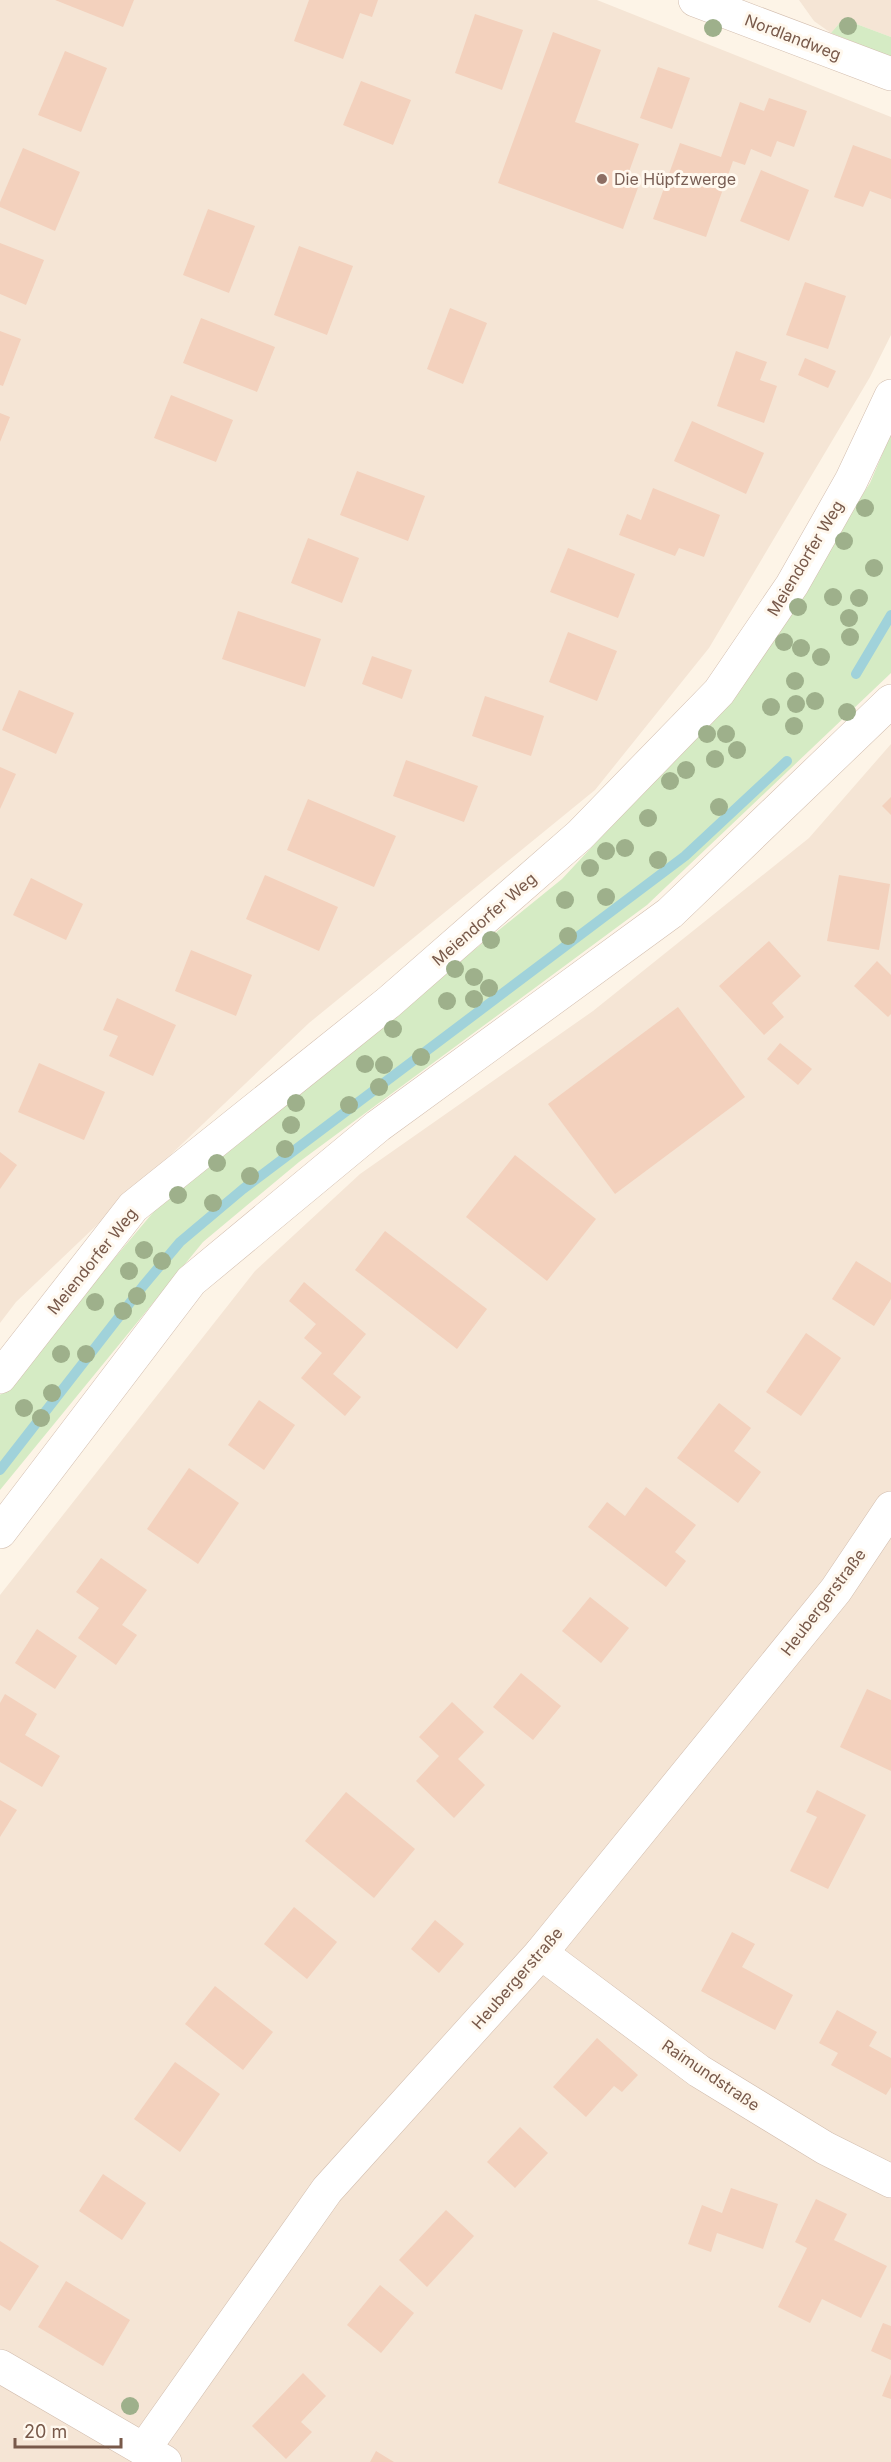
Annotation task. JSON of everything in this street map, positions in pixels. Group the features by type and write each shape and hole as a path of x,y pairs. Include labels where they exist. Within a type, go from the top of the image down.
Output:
{"street":[{"name":"Nordlandweg","path":"695,0 753,10 891,74"},
{"name":"Meiendorfer Weg","path":"0,1377 133,1208 389,1002 580,835 719,692 792,585 851,481 891,396"},
{"path":"0,1532 191,1281 378,1126 670,913 891,701"},
{"name":"Heubergerstraße","path":"155,2456 327,2190 541,1953 836,1590 891,1508"},
{"name":"Raimundstraße","path":"541,1953 699,2071 825,2148 891,2181"},
{"path":"0,2366 155,2456"}],"shaded area":[{"path":"0,0 597,0 891,117 891,335 870,377 709,648 595,790 309,1023 16,1302 0,1323"},
{"path":"799,0 891,0 891,37 843,19 831,33 814,21"},
{"path":"891,744 891,2462 0,2462 0,1595 255,1271 360,1174 593,1011 809,838"}],"green space":[{"path":"843,19 891,37 891,57 831,33"},
{"path":"891,434 891,673 647,905 299,1162 203,1242 0,1490 0,1395 161,1203 562,879 683,749 776,627 870,483"}],"building":[{"path":"55,0 134,0 123,27"},
{"path":"309,0 378,0 372,17 360,13 343,59 294,41"},
{"path":"475,14 523,30 502,90 455,73"},
{"path":"553,32 601,50 575,122 639,144 626,180 639,185 623,229 498,183"},
{"path":"65,51 107,68 81,132 38,115"},
{"path":"658,67 690,78 672,129 640,118"},
{"path":"361,81 411,100 393,145 343,125"},
{"path":"769,98 807,111 794,147 777,141 771,157 751,149 745,165 733,161 706,237 653,219 680,143 721,157 740,102 764,111"},
{"path":"853,145 891,159 891,199 870,191 863,207 834,197"},
{"path":"23,148 80,172 55,231 0,207 0,202"},
{"path":"761,170 809,190 789,241 740,221"},
{"path":"208,209 255,226 229,293 183,275"},
{"path":"0,243 44,260 26,305 0,294"},
{"path":"299,246 353,266 327,335 274,315"},
{"path":"805,282 846,296 828,349 786,335"},
{"path":"450,308 487,323 463,384 427,369"},
{"path":"201,318 275,347 257,392 183,363"},
{"path":"0,331 21,339 3,386 0,385"},
{"path":"736,351 767,362 760,380 777,386 764,423 717,406"},
{"path":"805,358 836,371 828,388 798,375"},
{"path":"171,395 233,420 216,462 154,438"},
{"path":"0,413 10,417 0,442"},
{"path":"692,421 764,453 746,494 674,461"},
{"path":"357,471 425,496 408,541 340,515"},
{"path":"653,488 720,515 704,557 679,548 675,556 619,535 627,514 641,520"},
{"path":"308,538 359,558 342,603 291,583"},
{"path":"568,548 635,574 618,618 550,592"},
{"path":"238,611 321,639 305,687 222,659"},
{"path":"568,632 617,651 597,701 549,682"},
{"path":"372,656 412,670 402,699 362,684"},
{"path":"19,690 74,713 56,754 2,730"},
{"path":"485,696 544,716 531,756 472,736"},
{"path":"406,760 478,786 464,822 393,796"},
{"path":"0,767 16,774 0,809"},
{"path":"891,797 891,815 882,806"},
{"path":"308,799 396,836 374,887 287,850"},
{"path":"265,875 338,907 319,951 246,919"},
{"path":"839,875 890,884 879,950 827,941"},
{"path":"31,878 83,904 66,940 13,915"},
{"path":"769,941 801,976 772,1003 784,1017 764,1035 719,986"},
{"path":"191,950 252,975 236,1016 175,991"},
{"path":"877,961 891,975 891,1014 888,1017 854,986"},
{"path":"117,998 176,1025 153,1076 109,1056 118,1036 103,1030"},
{"path":"678,1007 745,1097 615,1194 548,1104"},
{"path":"780,1043 812,1069 798,1085 767,1059"},
{"path":"39,1063 105,1092 84,1140 18,1112"},
{"path":"0,1152 17,1165 0,1189"},
{"path":"515,1155 596,1219 547,1281 466,1217"},
{"path":"385,1231 487,1309 457,1349 355,1270"},
{"path":"856,1261 891,1283 891,1299 874,1326 832,1299"},
{"path":"304,1282 366,1334 333,1374 361,1397 345,1416 301,1378 322,1353 304,1338 316,1324 289,1301"},
{"path":"806,1333 841,1358 801,1416 766,1392"},
{"path":"259,1400 295,1425 264,1470 228,1445"},
{"path":"719,1403 751,1428 734,1451 761,1472 738,1503 677,1458"},
{"path":"189,1468 239,1503 198,1564 147,1529"},
{"path":"646,1487 696,1525 675,1552 686,1561 666,1587 588,1527 607,1502 625,1516"},
{"path":"101,1558 147,1590 122,1625 137,1635 116,1665 78,1638 99,1608 76,1592"},
{"path":"590,1597 629,1628 601,1663 562,1631"},
{"path":"37,1629 77,1656 55,1689 15,1663"},
{"path":"521,1673 561,1706 533,1740 493,1707"},
{"path":"867,1689 891,1700 891,1771 840,1747"},
{"path":"5,1694 37,1714 25,1735 60,1756 42,1787 0,1762 0,1703"},
{"path":"452,1702 484,1732 458,1759 485,1785 454,1818 416,1781 439,1756 419,1737"},
{"path":"817,1790 866,1815 828,1889 790,1871 817,1817 806,1812"},
{"path":"346,1792 415,1849 374,1898 305,1841"},
{"path":"0,1800 17,1810 0,1837"},
{"path":"294,1907 337,1942 307,1979 264,1944"},
{"path":"435,1920 464,1944 439,1973 411,1949"},
{"path":"732,1932 755,1944 742,1967 793,1995 775,2030 701,1991"},
{"path":"215,1986 273,2032 243,2070 185,2024"},
{"path":"837,2010 877,2032 869,2046 891,2058 891,2087 886,2095 831,2065 838,2053 819,2043"},
{"path":"597,2038 638,2075 622,2092 614,2086 586,2117 553,2087"},
{"path":"175,2062 220,2094 180,2152 134,2119"},
{"path":"520,2127 548,2153 515,2188 487,2162"},
{"path":"103,2174 146,2203 122,2240 79,2211"},
{"path":"731,2188 778,2204 763,2249 717,2233 711,2252 688,2244 702,2205 722,2213"},
{"path":"816,2199 847,2214 834,2240 887,2266 861,2318 822,2299 810,2323 778,2307 807,2248 795,2242"},
{"path":"446,2210 474,2236 427,2287 399,2260"},
{"path":"0,2241 39,2266 10,2311 0,2305"},
{"path":"66,2281 130,2320 103,2366 38,2327"},
{"path":"380,2285 414,2313 381,2353 347,2325"},
{"path":"883,2323 891,2326 891,2360 871,2351"},
{"path":"303,2373 326,2396 301,2422 312,2432 286,2459 252,2426"},
{"path":"891,2374 891,2399 882,2396"},
{"path":"376,2451 394,2462 370,2462"}],"waterway":[{"path":"856,674 891,615"},
{"path":"0,1470 180,1242 243,1189 685,856 787,761"}],"place":[{"name":"Die Hüpfzwerge","path":"602,179"}]}
